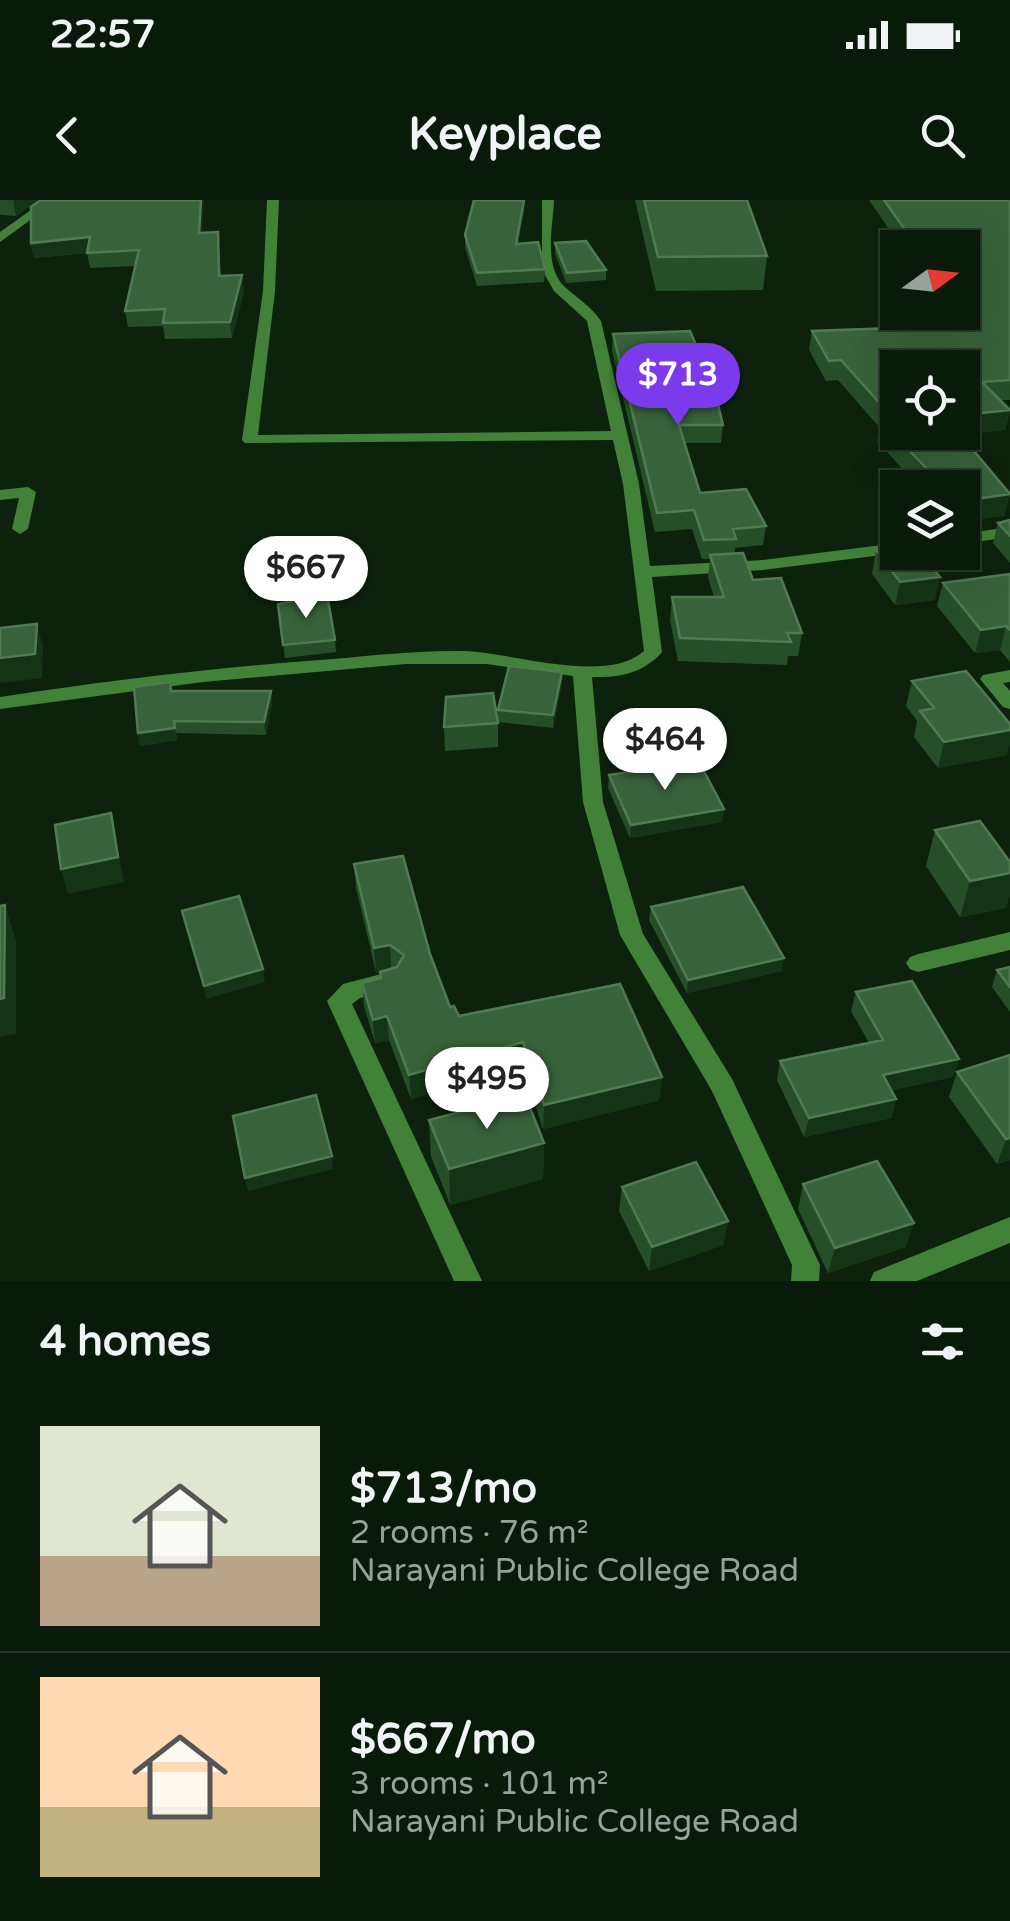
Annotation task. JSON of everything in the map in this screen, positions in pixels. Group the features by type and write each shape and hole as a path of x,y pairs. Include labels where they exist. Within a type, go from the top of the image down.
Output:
{"street":[{"path":"0,238 52,200"},
{"path":"274,200 269,291 250,440 619,435"},
{"path":"0,703 226,672 440,656 525,661 582,672 636,670 653,652 644,572 619,435 594,321 588,310 554,284 547,272 548,200"},
{"path":"0,494 28,492 20,528"},
{"path":"980,536 1010,532"},
{"path":"644,572 763,566 880,550"},
{"path":"582,672 593,802 632,935 723,1086 806,1264 805,1281"},
{"path":"1010,676 990,679 1010,702"},
{"path":"918,963 1010,941"},
{"path":"390,981 352,991 339,1001 468,1281"},
{"path":"884,1281 1010,1230"}],"building":[{"path":"41,200 201,200 199,233 218,232 219,276 242,275 230,322 163,323 165,309 125,311 139,250 87,253 90,237 31,243 31,207"},
{"path":"474,200 524,200 516,244 538,242 545,269 477,273 465,235"},
{"path":"644,200 747,200 767,256 658,257"},
{"path":"884,200 1010,200 1010,380 982,382 1010,410 980,413 980,350 880,350 880,403 841,360 829,361 812,331 980,330 980,230 905,230"},
{"path":"586,241 606,270 567,273 555,243"},
{"path":"690,331 713,384 723,425 679,425 700,493 746,489 766,526 733,529 736,539 704,540 694,510 657,513 613,334"},
{"path":"909,450 973,450 1010,494 980,498 980,470 928,470"},
{"path":"1010,520 1010,536 998,523"},
{"path":"743,553 753,580 781,578 802,633 787,633 791,642 680,638 672,597 724,597 710,555"},
{"path":"891,570 934,570 940,577 900,582"},
{"path":"1010,574 1010,630 1006,626 981,630 943,583"},
{"path":"327,594 335,640 283,645 278,604"},
{"path":"37,624 35,654 0,658 0,628"},
{"path":"509,666 562,672 553,715 498,710"},
{"path":"966,671 1010,724 1010,730 944,742 920,711 934,708 912,681"},
{"path":"170,682 171,691 271,691 264,722 174,721 175,728 138,733 134,687"},
{"path":"493,693 498,723 444,727 446,697"},
{"path":"699,762 724,809 631,825 609,775"},
{"path":"111,813 118,857 61,869 55,825"},
{"path":"980,821 1010,862 1010,873 970,881 935,830"},
{"path":"403,856 430,954 450,1007 454,1006 459,1016 620,984 662,1077 544,1105 523,1042 409,1075 387,1016 373,1020 362,983 381,978 380,972 397,967 404,955 390,945 374,948 354,864"},
{"path":"743,887 784,958 688,980 651,907"},
{"path":"239,896 263,969 204,986 182,911"},
{"path":"5,905 4,998 0,999 0,906"},
{"path":"1010,967 1010,987 997,970"},
{"path":"912,981 959,1059 883,1075 896,1099 809,1118 780,1061 883,1040 856,992"},
{"path":"1010,1055 1010,1138 1006,1139 957,1072"},
{"path":"316,1095 332,1156 245,1178 233,1116"},
{"path":"525,1095 544,1143 449,1169 429,1120"},
{"path":"877,1161 914,1223 835,1248 803,1184"},
{"path":"696,1162 728,1221 652,1247 622,1187"}]}
